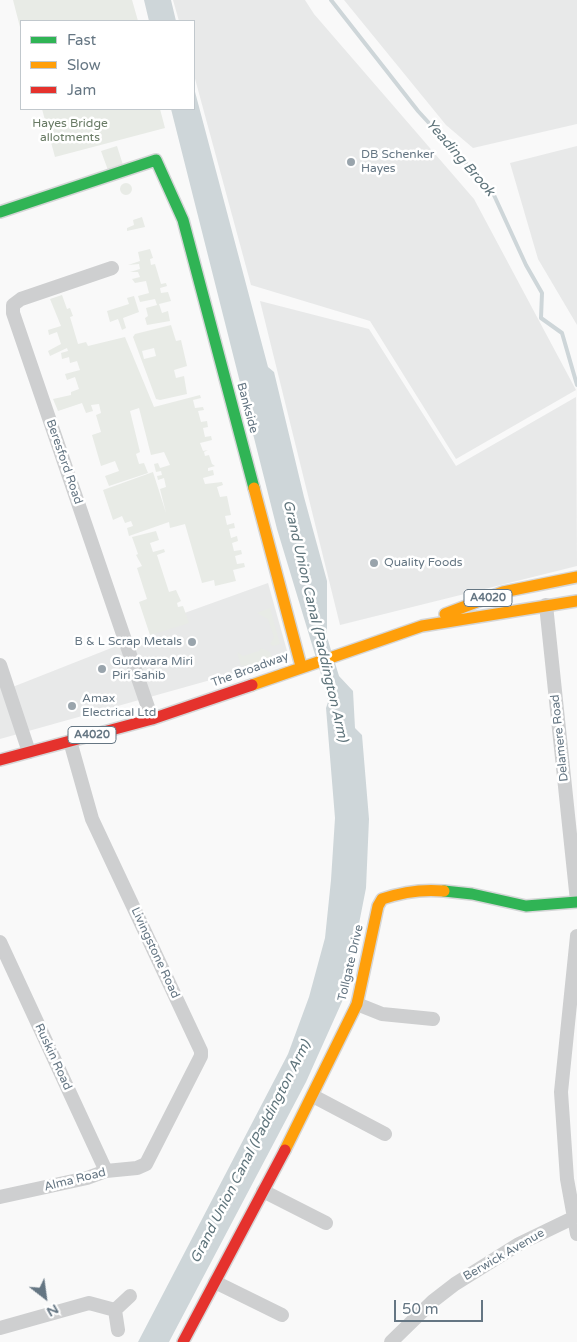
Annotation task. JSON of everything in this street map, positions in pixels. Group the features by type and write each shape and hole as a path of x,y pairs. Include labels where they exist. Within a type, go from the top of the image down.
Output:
{"street":[{"name":"Bankside","path":"0,212 156,160 184,220 304,665"},
{"name":"Beresford Road","path":"112,268 20,299 6,312 152,719"},
{"name":"A4020","path":"422,626 451,610 503,592 575,579"},
{"name":"A4020","path":"503,592 502,601 510,613"},
{"name":"A4020","path":"304,665 422,626 577,601"},
{"name":"Delamere Road","path":"546,605 577,901"},
{"path":"0,664 29,752"},
{"name":"The Broadway","path":"0,760 152,719 304,665"},
{"name":"Livingstone Road","path":"70,741 90,814 201,1051 200,1060 149,1160"},
{"name":"Tollgate Drive","path":"184,1342 313,1096 357,1004 378,906 385,897 430,890 472,894 526,906 577,901"},
{"path":"577,936 561,1092 563,1139 577,1234"},
{"name":"Ruskin Road","path":"0,942 106,1171"},
{"path":"357,1004 382,1014 433,1019"},
{"path":"313,1096 385,1134"},
{"name":"Alma Road","path":"0,1197 87,1178 106,1171 137,1168 149,1160"},
{"path":"263,1191 326,1223"},
{"name":"Berwick Avenue","path":"391,1342 433,1301 455,1284 519,1244 575,1216"},
{"path":"215,1282 282,1315"},
{"path":"116,1310 130,1296"},
{"path":"0,1328 89,1303 116,1310"},
{"path":"116,1310 118,1330"}],"shaded area":[{"path":"173,0 305,0 314,14 474,199 576,390 456,459 370,321 251,285 195,79 195,20 179,20"},
{"path":"344,0 577,0 577,124 473,148 446,125"},
{"path":"577,146 577,325 538,259 510,163"},
{"path":"260,301 369,329 456,466 576,397 577,566 340,625"},
{"path":"268,583 289,658 0,739 0,678 10,688 124,643 154,635 151,625"}],"green space":[{"path":"13,0 132,0 138,20 20,20 20,27"},
{"name":"Hayes Bridge allotments","path":"42,110 160,110 165,128 55,157"},
{"path":"117,146 124,168 109,173 101,151"},
{"path":"124,183 128,183 132,189 128,195 124,195 120,191 120,187"},
{"path":"142,217 145,227 127,231 127,228 134,225 133,220"},
{"path":"150,249 153,258 150,259 151,265 155,264 161,284 166,283 167,286 160,288 161,293 168,292 171,301 159,304 162,313 168,311 170,321 147,325 145,318 148,316 146,308 157,305 155,299 140,302 138,296 149,293 146,281 135,283 132,279 140,277 138,272 130,272 140,269 139,264 128,265 140,261 138,252"},
{"path":"62,295 67,309 70,308 73,316 70,317 78,344 86,342 88,346 125,337 154,407 200,395 201,398 193,400 195,408 203,407 204,410 198,411 201,422 207,421 208,427 203,428 205,437 211,436 212,440 200,443 203,451 208,450 204,452 205,456 209,455 212,464 215,466 208,468 208,471 213,470 214,475 203,478 205,484 222,482 223,485 217,487 220,497 227,496 231,515 225,516 227,525 234,523 235,528 229,529 231,538 237,536 238,541 232,543 234,551 241,550 242,554 235,556 237,564 244,563 245,567 233,570 236,581 215,586 214,580 202,583 185,524 170,528 169,522 129,536 127,528 133,526 131,521 125,523 122,516 113,520 103,490 153,472 166,513 160,489 166,487 164,478 158,480 157,476 162,475 161,471 156,472 154,464 158,463 160,468 170,465 164,452 151,455 139,408 130,411 140,452 136,454 139,464 144,463 148,473 109,486 105,476 119,471 115,461 101,466 92,435 101,432 96,415 101,413 99,404 91,405 93,411 86,413 82,403 58,411 53,399 71,395 71,392 79,389 75,377 67,380 65,374 80,370 77,361 70,363 69,357 62,359 61,353 68,351 67,348 50,356 48,351 61,344 57,332 49,335 48,330 61,326 50,299"},
{"path":"134,296 139,312 123,318 126,328 122,330 118,319 110,322 107,311 129,304 127,298"},
{"path":"171,325 176,341 181,340 187,366 174,370 176,378 184,376 187,394 160,400 156,399 133,337 135,334","holes":["154,348 156,356 144,359 142,351"]},
{"path":"156,531 159,540 150,543 153,552 164,549 165,552 157,555 169,592 176,590 181,601 177,603 178,607 183,606 189,623 150,635 139,602 147,599 137,568 142,566 136,555 138,554 132,537"},
{"path":"270,608 280,644 273,646 270,644 274,637 268,619 257,613"},
{"path":"261,648 270,652 272,658 245,668 244,665 241,666 237,652 243,656 259,651"}],"water":[{"path":"144,0 171,0 176,20 149,20"},
{"name":"Grand Union Canal (Paddington Arm)","path":"195,92 268,367 274,372 304,497 327,581 327,637 339,676 353,691 355,728 362,735 369,819 366,888 345,995 306,1082 169,1342 138,1342 288,1054 309,997 325,938 335,818 326,708 328,702 277,529 171,110 195,110"}],"waterway":[{"name":"Yeading Brook","path":"331,0 418,111 493,193 526,265 542,293 541,318 562,333 577,385"}],"traffic: fast":[{"path":"0,212 156,160 183,220 254,488"},
{"path":"444,891 472,894 526,906 577,902"}],"traffic: slow":[{"path":"254,488 301,666"},
{"path":"445,614 503,592 577,577"},
{"path":"252,685 422,626 577,601"},
{"path":"285,1150 357,1004 378,906 382,899 428,890 444,891"}],"traffic: jam":[{"path":"0,760 152,719 252,685"},
{"path":"183,1342 285,1150"}],"place":[{"name":"DB Schenker Hayes","path":"351,162"},
{"name":"Quality Foods","path":"374,563"},
{"name":"B & L Scrap Metals","path":"192,642"},
{"name":"Gurdwara Miri Piri Sahib","path":"102,669"},
{"name":"Amax Electrical Ltd","path":"72,706"}]}
